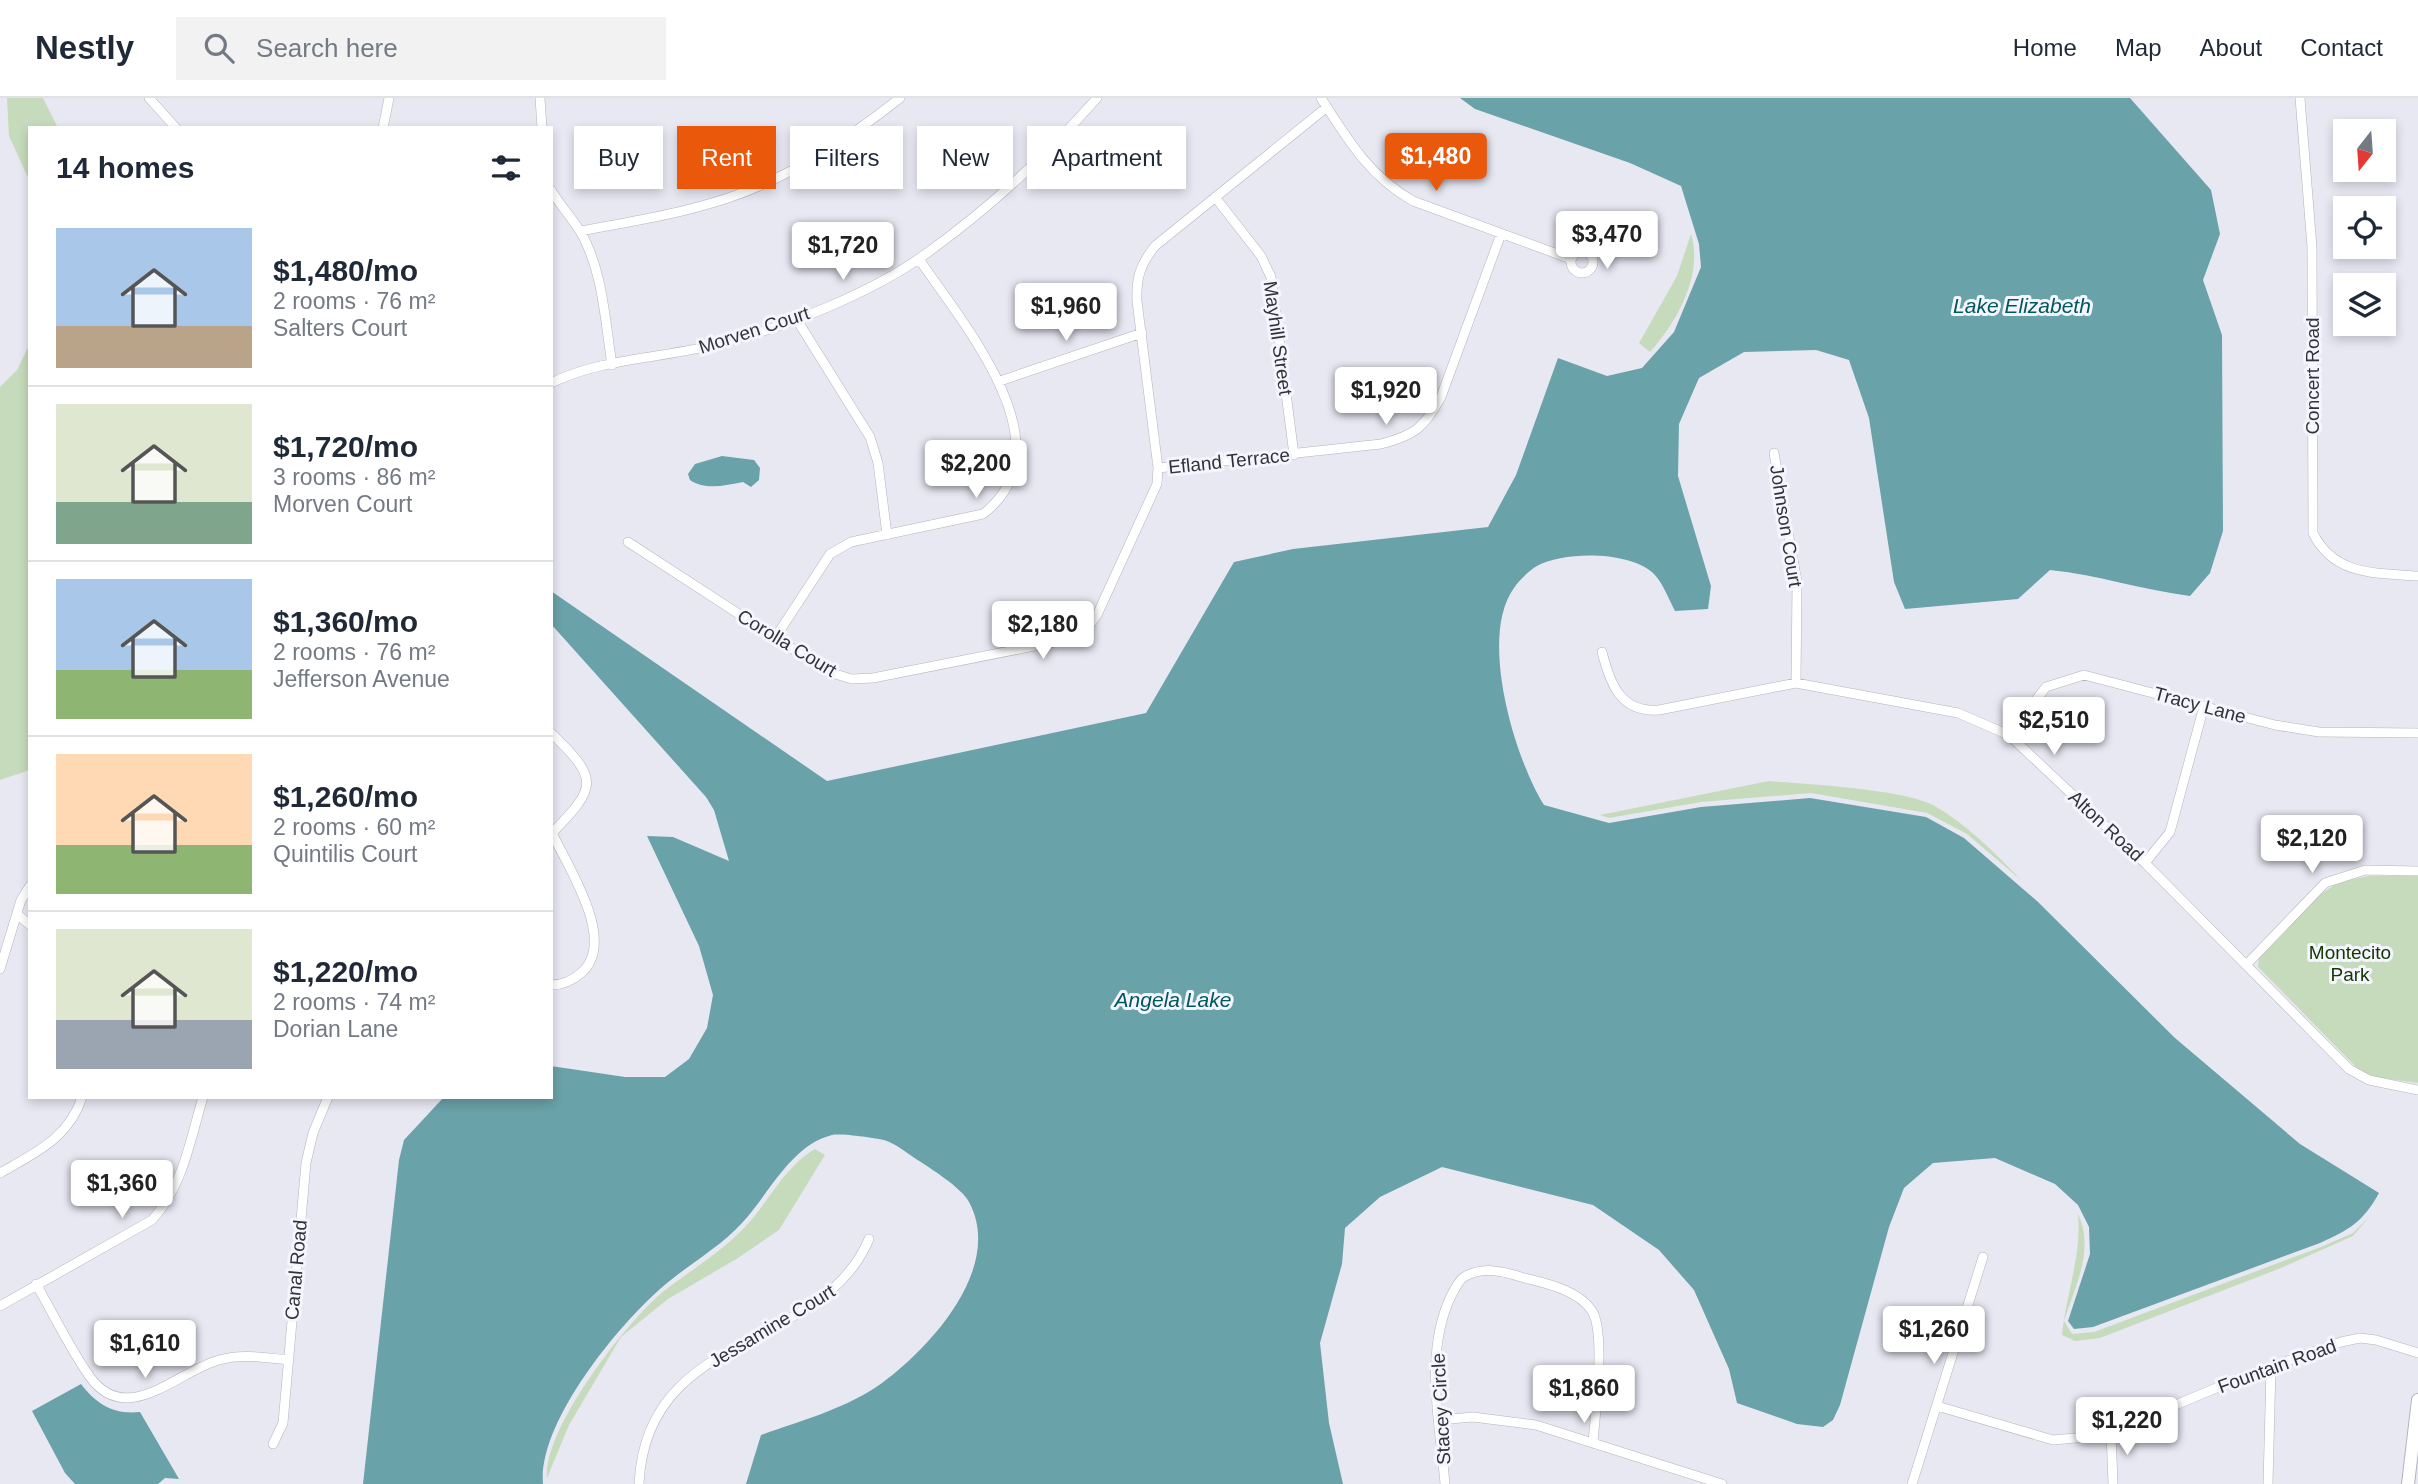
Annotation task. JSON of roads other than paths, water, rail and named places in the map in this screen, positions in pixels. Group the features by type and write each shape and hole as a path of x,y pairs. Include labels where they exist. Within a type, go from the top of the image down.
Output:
{"street":[{"path":"149,98 174,126"},
{"path":"383,126 389,98"},
{"path":"540,98 542,126"},
{"path":"580,232 648,219 729,198 811,161 900,98"},
{"name":"Morven Court","path":"553,382 612,365 727,342 797,320 919,259 1059,141 1097,98"},
{"path":"1321,98 1369,169 1388,187 1413,201 1572,259"},
{"name":"Concert Road","path":"2300,98 2312,247 2314,533 2321,549 2340,565 2357,571 2418,576"},
{"name":"Corolla Court","path":"628,542 828,672 852,679 887,675 1075,638 1086,630 1097,615 1152,498 1158,468 1136,280 1142,262 1155,246 1327,107"},
{"path":"553,193 580,232 598,278 612,365"},
{"name":"Mayhill Street","path":"1215,197 1261,256 1270,277 1294,455"},
{"name":"Efland Terrace","path":"1158,468 1381,444 1409,436 1428,422 1441,397 1501,234"},
{"path":"775,639 830,554 851,542 983,514 998,503 1011,482 1016,458 1014,426 1000,381 919,259"},
{"path":"797,320 870,437 878,463 887,535"},
{"path":"1000,381 1142,333"},
{"name":"Johnson Court","path":"1774,453 1797,582 1796,683"},
{"name":"Alton Road","path":"1602,652 1616,693 1626,703 1642,709 1659,710 1796,683 1958,713 2009,735 2146,863 2349,1069 2369,1080 2418,1090"},
{"name":"Tracy Lane","path":"2009,735 2046,687 2084,674 2275,724 2319,732 2418,733"},
{"path":"2146,863 2170,832 2204,706"},
{"path":"553,735 582,762 587,786 582,803 553,833"},
{"path":"553,836 594,923 596,944 585,970 575,978 553,984"},
{"path":"2246,965 2325,883 2365,870 2418,871"},
{"path":"0,969 17,914 28,890"},
{"path":"17,914 28,923"},
{"path":"0,1173 48,1145 65,1131 81,1099"},
{"path":"0,1306 152,1220 167,1204 177,1184 202,1099"},
{"name":"Canal Road","path":"273,1444 283,1423 306,1163 313,1133 327,1099"},
{"name":"Jessamine Court","path":"639,1484 640,1461 649,1432 673,1394 695,1373 723,1353 820,1302 844,1282 861,1259 869,1239"},
{"path":"1912,1484 1983,1256"},
{"name":"Stacey Circle","path":"1445,1484 1436,1370 1437,1341 1444,1311 1461,1278 1478,1271 1503,1271 1563,1289 1592,1311 1599,1335 1593,1443"},
{"path":"36,1284 91,1379 105,1392 124,1399 139,1398 158,1391 197,1367 222,1359 242,1356 289,1360"},
{"name":"Fountain Road","path":"1937,1406 2053,1440 2111,1432 2305,1353 2360,1338 2418,1353"},
{"path":"2268,1484 2271,1367"},
{"path":"2408,1484 2418,1400"},
{"path":"1440,1420 1473,1417 1507,1419 1722,1484"},
{"path":"2111,1432 2113,1484"}],"water":[{"name":"Angela Lake","path":"1460,98 2130,98 2211,190 2220,234 2203,280 2222,335 2223,531 2210,573 2190,596 2050,570 2018,599 1905,609 1894,582 1869,418 1849,360 1816,350 1744,352 1699,378 1679,424 1678,476 1711,586 1708,609 1675,611 1654,574 1630,561 1614,557 1580,556 1549,561 1524,576 1516,585 1504,610 1499,636 1500,666 1512,729 1522,759 1544,805 1609,823 1701,807 1810,798 1926,817 1964,838 2037,901 2175,1038 2300,1144 2379,1193 2367,1211 2347,1229 2320,1243 2093,1327 2074,1329 2068,1321 2090,1254 2089,1227 2078,1205 2055,1184 1995,1158 1933,1163 1904,1188 1889,1227 1840,1405 1833,1420 1823,1427 1797,1424 1737,1403 1729,1369 1694,1290 1659,1250 1593,1205 1442,1167 1380,1197 1345,1228 1342,1264 1320,1343 1329,1423 1343,1484 746,1484 761,1435 823,1413 869,1392 921,1349 957,1303 970,1278 977,1253 977,1227 969,1202 953,1185 888,1141 832,1135 817,1140 804,1149 733,1232 660,1289 622,1327 583,1378 566,1406 553,1433 545,1460 543,1484 363,1484 399,1160 404,1140 442,1099 553,1099 553,1066 625,1077 665,1077 689,1059 707,1028 713,995 699,946 647,836 673,837 729,861 714,810 706,797 553,626 553,592 827,781 1146,713 1234,562 1293,549 1488,527 1516,475 1558,358 1607,376 1642,368 1674,332 1701,267 1699,244 1681,186 1630,163 1475,109"},
{"path":"722,456 754,460 760,468 759,480 751,487 743,482 709,486 690,480 688,474 695,464"},
{"path":"81,1384 106,1407 122,1412 140,1412 179,1479 165,1478 158,1484 75,1484 65,1473 32,1411"}],"water label":[{"name":"Lake Elizabeth","path":"2022,305"}],"park label":[{"name":"Montecito Park","path":"2350,963"}]}
